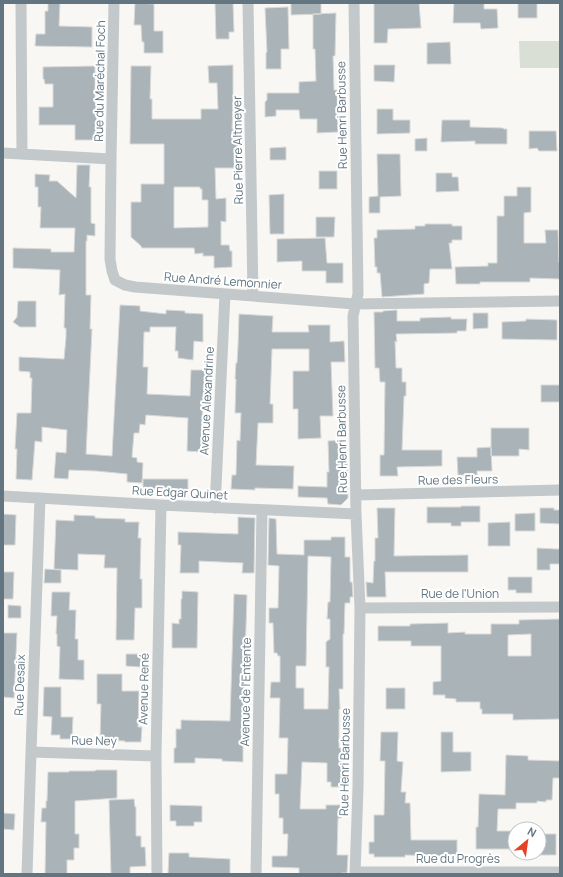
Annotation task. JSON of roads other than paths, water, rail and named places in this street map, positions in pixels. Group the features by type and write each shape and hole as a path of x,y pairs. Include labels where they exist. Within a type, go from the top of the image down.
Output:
{"street":[{"path":"21,3 22,154"},
{"name":"Rue du Maréchal Foch","path":"111,159 114,3"},
{"name":"Rue Pierre Altmeyer","path":"248,3 253,296"},
{"name":"Rue Henri Barbusse","path":"354,3 358,294 353,316 356,514 360,608 358,788 355,873"},
{"path":"3,153 111,159"},
{"name":"Rue André Lemonnier","path":"111,159 110,260 115,280 125,286 135,288 355,304 560,302"},
{"name":"Avenue Alexandrine","path":"215,508 225,294"},
{"name":"Rue des Fleurs","path":"356,495 560,490"},
{"name":"Rue Edgar Quinet","path":"3,496 356,514"},
{"name":"Rue Desaix","path":"27,874 30,752 40,498"},
{"name":"Avenue René","path":"157,874 156,756 161,505"},
{"name":"Avenue de l'Entente","path":"256,874 262,510"},
{"name":"Rue de l'Union","path":"360,608 560,606"},
{"name":"Rue Ney","path":"30,752 156,756"},
{"name":"Rue du Progrès","path":"355,873 560,872"}]}
